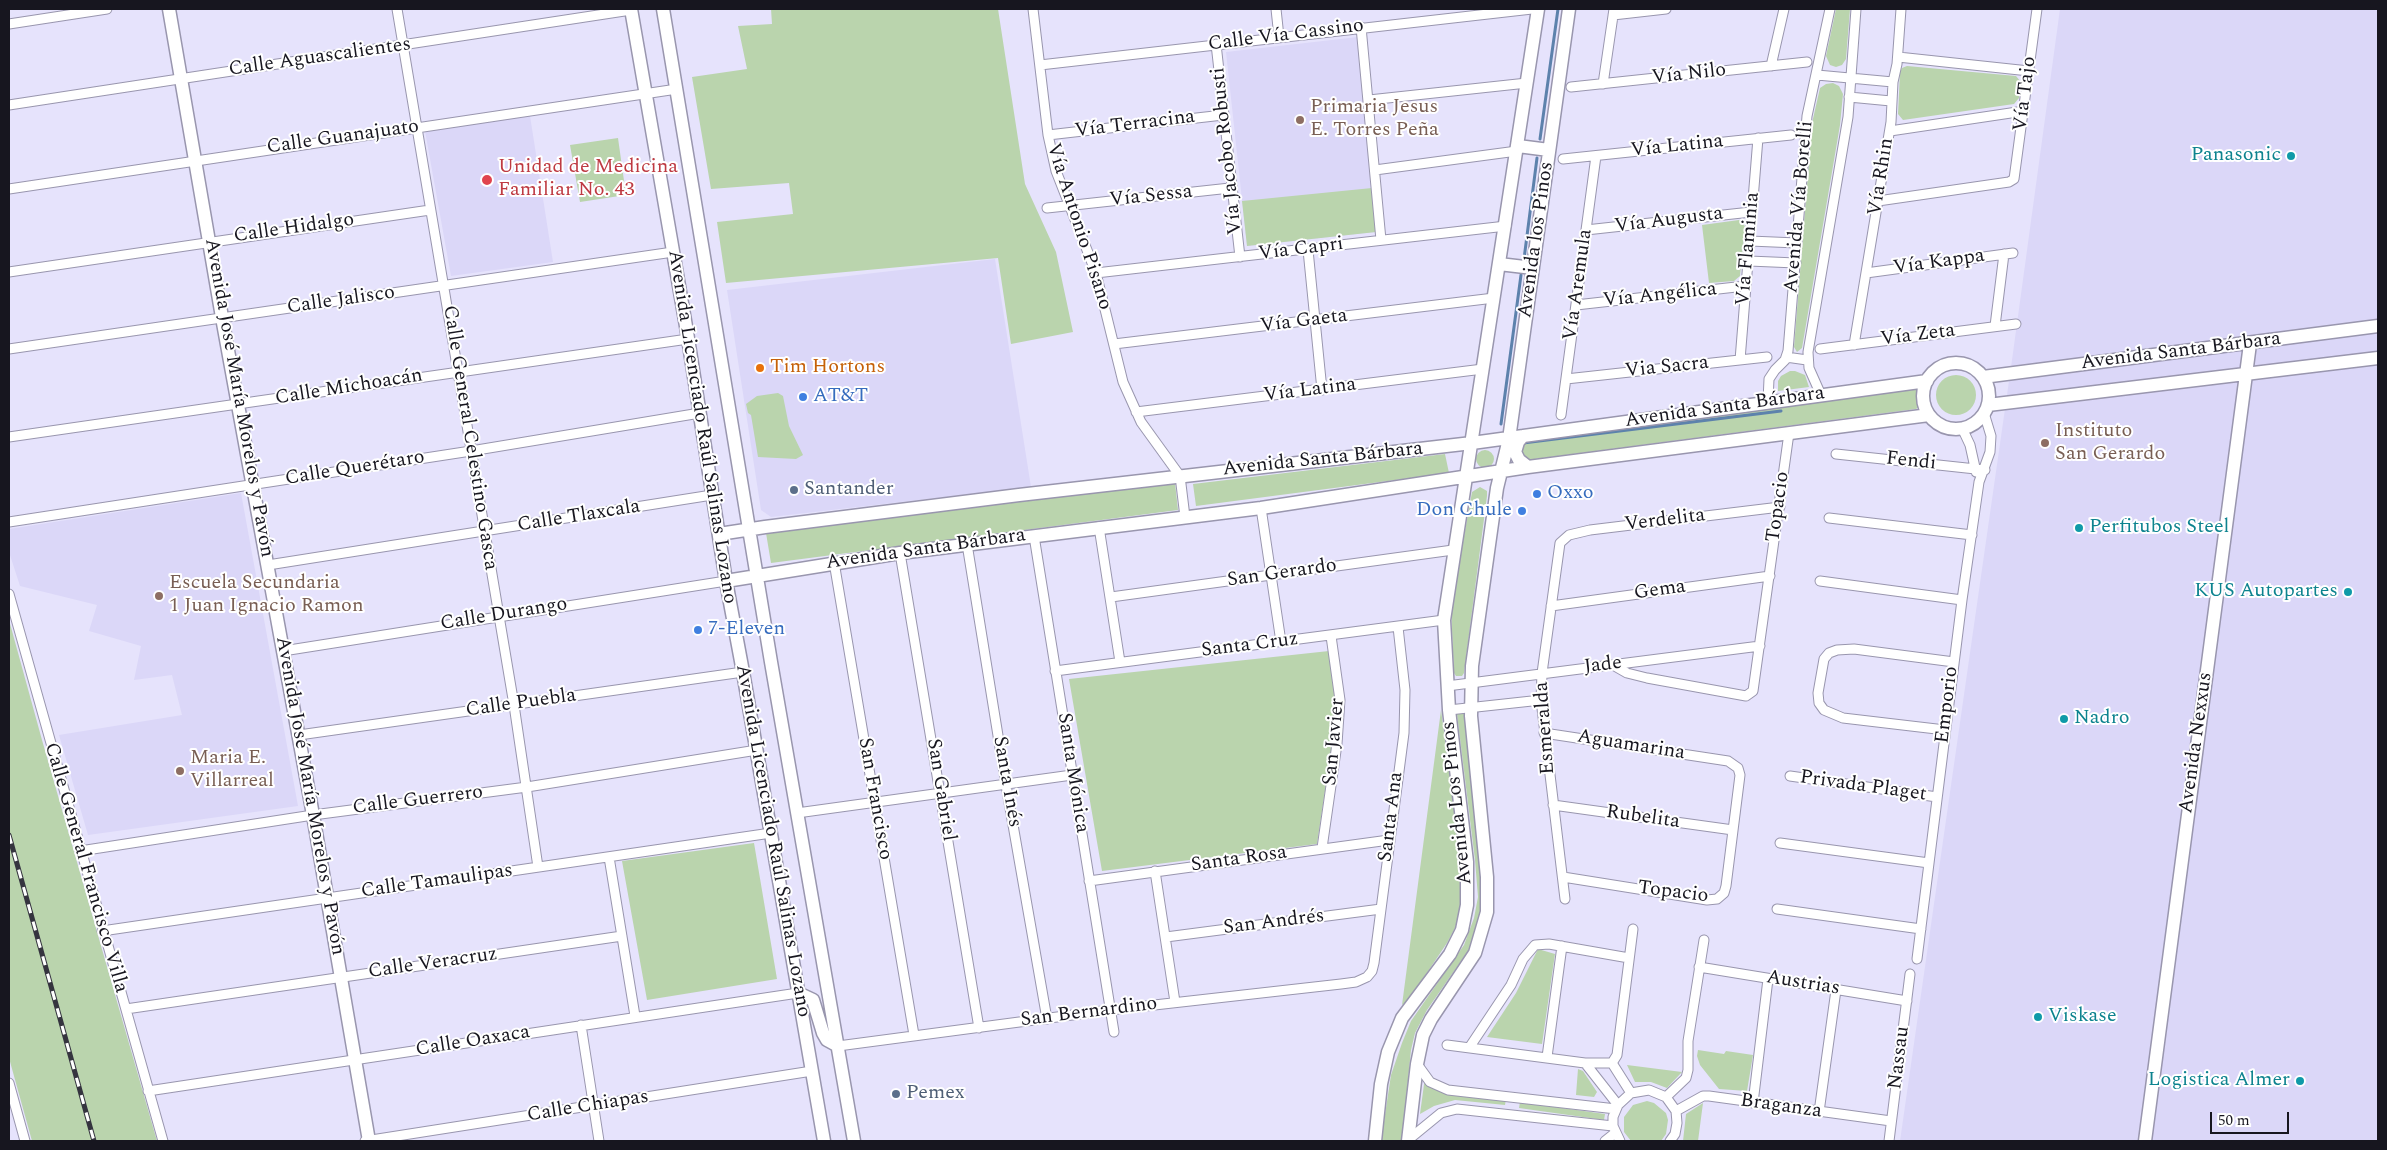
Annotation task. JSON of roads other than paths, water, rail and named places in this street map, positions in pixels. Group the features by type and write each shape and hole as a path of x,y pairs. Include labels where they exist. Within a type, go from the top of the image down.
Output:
{"street":[{"path":"9,24 107,9"},
{"name":"Avenida José María Morelos y Pavón","path":"169,9 222,318 328,898 367,1141"},
{"name":"Calle General Celestino Gasca","path":"397,9 458,371 483,533 514,705 538,867"},
{"name":"Calle Aguascalientes","path":"9,105 403,46 631,9"},
{"name":"Avenida Licenciado Raúl Salinas Lozano","path":"631,9 688,339 726,581 824,1141"},
{"name":"Avenida Licenciado Raúl Salinas Lozano","path":"663,9 756,576 854,1141"},
{"name":"Vía Antonio Pisano","path":"1032,9 1048,136 1056,171 1096,274 1123,382 1136,412 1149,434 1180,476 1185,517"},
{"path":"1276,9 1279,37"},
{"name":"Calle Vía Cassino","path":"1040,65 1532,9"},
{"name":"Avenida los Pinos","path":"1472,443 1538,9"},
{"name":"Avenida los Pinos","path":"1501,472 1508,439 1569,9"},
{"path":"1603,84 1613,12 1666,9"},
{"path":"1771,66 1784,9"},
{"name":"Avenida Vía Borelli","path":"1786,357 1796,263 1807,116 1830,9"},
{"name":"Avenida Vía Borelli","path":"1807,360 1848,117 1856,9"},
{"name":"Vía Rhin","path":"1854,344 1890,131 1891,100 1898,57 1901,9"},
{"name":"Vía Tajo","path":"1878,202 2014,180 2037,9"},
{"path":"1361,27 1381,240"},
{"name":"Vía Jacobo Robusti","path":"1216,44 1230,188 1240,257"},
{"path":"1898,57 2029,71"},
{"name":"Vía Nilo","path":"1572,87 1807,62"},
{"path":"1817,74 1893,82"},
{"path":"1369,100 1526,82"},
{"name":"Calle Guanajuato","path":"9,189 645,92 677,89"},
{"path":"1849,97 1891,100"},
{"path":"1890,131 2024,111"},
{"name":"Vía Terracina","path":"1048,136 1223,114"},
{"name":"Vía Latina","path":"1563,159 1791,135"},
{"name":"Vía Flaminia","path":"1740,360 1758,138"},
{"path":"1374,170 1518,149 1550,150"},
{"name":"Vía Aremula","path":"1561,415 1596,156"},
{"name":"Vía Sessa","path":"1047,208 1230,188"},
{"name":"Calle Hidalgo","path":"9,272 430,210"},
{"name":"Vía Augusta","path":"1586,230 1751,212"},
{"name":"Vía Capri","path":"1096,274 1506,226"},
{"name":"Vía Augusta","path":"1750,241 1797,243"},
{"path":"1308,250 1322,390"},
{"name":"Calle Jalisco","path":"9,349 673,252"},
{"name":"Vía Kappa","path":"1866,273 2009,254 1995,326"},
{"path":"1749,261 1796,263"},
{"path":"1499,264 1533,268"},
{"name":"Vía Angélica","path":"1576,305 1745,286"},
{"name":"Vía Gaeta","path":"1114,344 1494,298"},
{"name":"Vía Zeta","path":"1820,349 2016,324"},
{"name":"Avenida Santa Bárbara","path":"1983,377 2378,326"},
{"name":"Calle Michoacán","path":"9,437 688,339"},
{"name":"Avenida Nexxus","path":"2145,1141 2250,344"},
{"name":"Via Sacra","path":"1566,379 1767,357"},
{"path":"1768,401 1770,379 1774,370 1786,357 1807,360 1822,395"},
{"name":"Avenida Santa Bárbara","path":"1986,409 2378,358"},
{"path":"1950,364 1970,367 1983,377 1988,388 1986,409 1975,423 1962,428 1940,425 1929,415 1923,398 1927,381 1933,373 1950,364"},
{"name":"Vía Latina","path":"1136,412 1483,369"},
{"name":"Avenida Santa Bárbara","path":"719,534 1180,476 1508,439 1768,401 1927,381"},
{"name":"Emporio","path":"1917,959 1962,600 1979,482 1985,470 1991,443 1986,409"},
{"name":"Calle Querétaro","path":"9,522 471,451 700,413"},
{"name":"Avenida Santa Bárbara","path":"726,581 834,562 1261,508 1528,467 1929,415"},
{"name":"Emporio","path":"1962,428 1968,440 1979,482"},
{"name":"Topacio","path":"1613,665 1637,676 1746,696 1753,691 1789,433"},
{"path":"1523,436 1516,445 1515,452 1519,460 1528,467"},
{"name":"Avenida Los Pinos","path":"1375,1141 1381,1084 1388,1052 1402,1018 1450,954 1462,930 1467,905 1467,862 1449,710 1444,620 1453,550 1472,443"},
{"name":"Fendi","path":"1836,454 1985,470"},
{"name":"Avenida Los Pinos","path":"1408,1140 1417,1064 1426,1027 1475,953 1488,912 1488,877 1470,683 1501,472"},
{"name":"Calle Tlaxcala","path":"268,565 483,533 712,495"},
{"path":"1261,508 1281,642"},
{"name":"Verdelita","path":"1558,550 1563,539 1580,532 1780,508"},
{"path":"1829,518 1972,535"},
{"path":"1099,527 1120,662"},
{"name":"Santa Mónica","path":"1034,536 1114,1032"},
{"name":"Santa Inés","path":"967,544 1006,785 1047,1018"},
{"name":"San Gerardo","path":"1111,597 1453,550"},
{"name":"Esmeralda","path":"1558,550 1542,673 1541,700 1565,899"},
{"name":"San Gabriel","path":"900,553 979,1028"},
{"name":"San Francisco","path":"834,562 914,1035"},
{"name":"Gema","path":"1551,606 1770,576"},
{"name":"Calle Durango","path":"283,651 726,581"},
{"path":"1820,581 1962,600"},
{"name":"Calle General Francisco Villa","path":"9,594 102,931 163,1141"},
{"name":"Santa Cruz","path":"1055,671 1444,620"},
{"name":"Santa Ana","path":"1341,984 1362,980 1372,971 1405,709 1404,676 1398,627"},
{"name":"San Javier","path":"1322,848 1340,719 1340,689 1331,636"},
{"name":"Jade","path":"1447,686 1760,646"},
{"path":"1945,730 1843,718 1824,710 1819,703 1818,693 1824,659 1829,653 1837,650 1854,649 1954,662"},
{"name":"Calle Puebla","path":"299,735 743,672"},
{"path":"1449,710 1541,700"},
{"name":"Aguamarina","path":"1544,733 1718,759"},
{"name":"Calle Guerrero","path":"80,851 313,814 527,787 756,750"},
{"name":"Topacio","path":"1563,877 1706,900 1717,899 1724,893 1726,886 1740,774 1734,764 1718,759"},
{"path":"798,813 1072,775"},
{"name":"Privada Plaget","path":"1790,776 1937,797"},
{"name":"Rubelita","path":"1553,805 1733,830"},
{"name":"Calle Tamaulipas","path":"102,931 771,833"},
{"name":"Santa Rosa","path":"1089,881 1389,840"},
{"path":"1780,843 1929,863"},
{"path":"609,857 635,1016"},
{"path":"1155,871 1175,1002"},
{"name":"San Andrés","path":"1166,937 1381,909"},
{"path":"1777,909 1921,929"},
{"path":"1612,1063 1617,1054 1633,929"},
{"name":"Calle Veracruz","path":"126,1009 622,936"},
{"path":"1666,1097 1686,1078 1688,1041 1704,940"},
{"path":"1470,1048 1510,985 1529,950 1540,943 1629,958"},
{"path":"1547,1057 1562,946"},
{"name":"Austrias","path":"1699,967 1907,1001"},
{"name":"Nassau","path":"1889,1141 1910,974"},
{"path":"1753,1103 1768,979"},
{"name":"San Bernardino","path":"838,1046 1110,1010 1341,984"},
{"path":"1819,1112 1836,990"},
{"path":"798,993 813,1000 823,1033 827,1040 838,1046"},
{"name":"Calle Oaxaca","path":"148,1091 635,1016 798,993"},
{"path":"580,1025 599,1141"},
{"path":"1447,1045 1585,1063 1612,1063"},
{"path":"1585,1063 1617,1107 1616,1133"},
{"path":"1612,1063 1631,1094"},
{"path":"1417,1064 1430,1082 1439,1087 1510,1098 1617,1107 1631,1094 1649,1090 1666,1097 1676,1112 1675,1134 1670,1141"},
{"name":"Calle Chiapas","path":"367,1141 812,1071"},
{"path":"9,1083 25,1141"},
{"name":"Braganza","path":"1676,1112 1703,1096 1891,1121"},
{"path":"1508,1113 1510,1098"},
{"path":"1408,1140 1432,1119 1450,1110 1465,1109 1508,1113 1616,1133"},
{"path":"1605,1141 1616,1133"}],"waterway":[{"path":"1540,139 1558,9"},
{"path":"1524,259 1537,158"},
{"path":"1501,424 1521,275"},
{"path":"1523,443 1781,411"}],"railway":[{"path":"9,835 94,1141"}],"place":[{"name":"Primaria Jesus E. Torres Peña","path":"1300,120"},
{"name":"Panasonic","path":"2291,156"},
{"name":"Unidad de Medicina Familiar No. 43","path":"487,180"},
{"name":"Tim Hortons","path":"760,368"},
{"name":"AT&T","path":"803,397"},
{"name":"Instituto San Gerardo","path":"2045,443"},
{"name":"Santander","path":"794,490"},
{"name":"Oxxo","path":"1537,494"},
{"name":"Don Chule","path":"1522,511"},
{"name":"Perfitubos Steel","path":"2079,528"},
{"name":"KUS Autopartes","path":"2348,592"},
{"name":"Escuela Secundaria 1 Juan Ignacio Ramon","path":"159,596"},
{"name":"7-Eleven","path":"698,630"},
{"name":"Nadro","path":"2064,719"},
{"name":"Maria E. Villarreal","path":"180,771"},
{"name":"Viskase","path":"2038,1017"},
{"name":"Logistica Almer","path":"2300,1081"},
{"name":"Pemex","path":"896,1094"}]}
